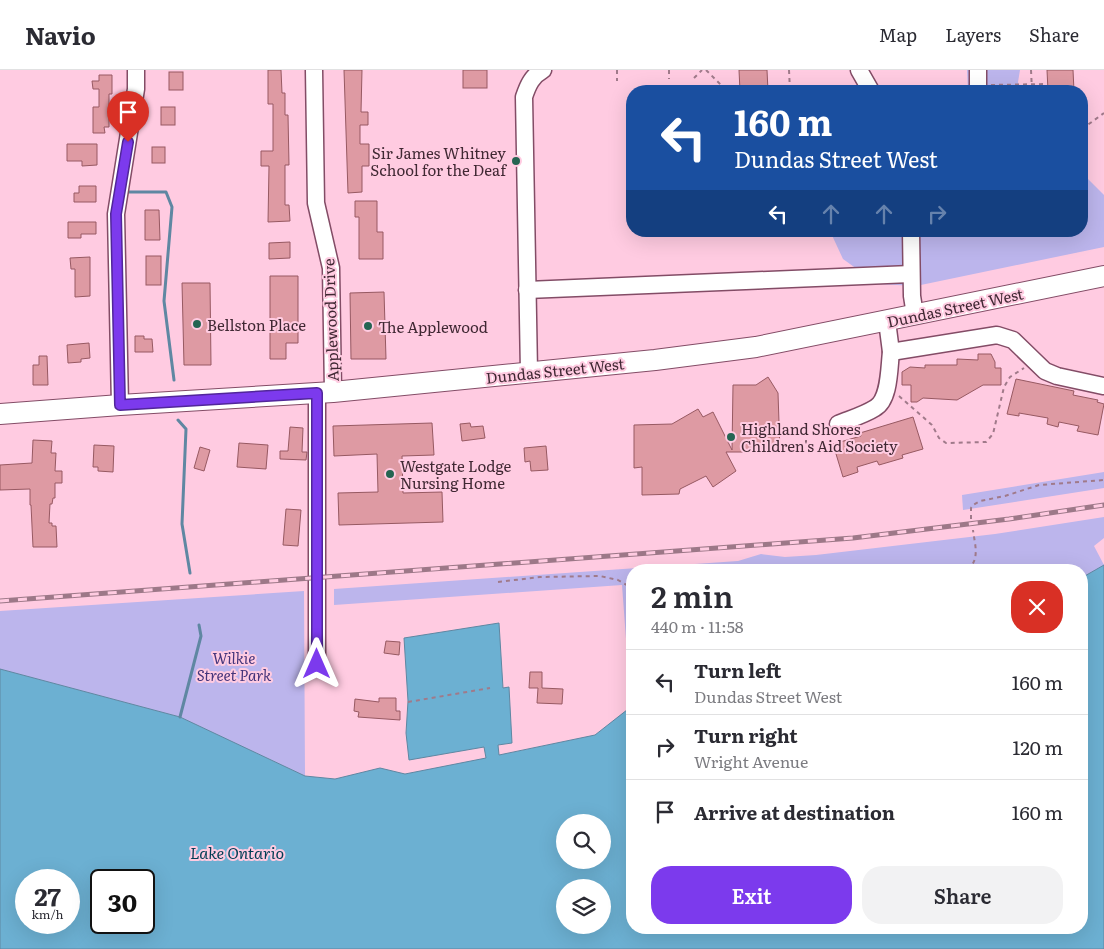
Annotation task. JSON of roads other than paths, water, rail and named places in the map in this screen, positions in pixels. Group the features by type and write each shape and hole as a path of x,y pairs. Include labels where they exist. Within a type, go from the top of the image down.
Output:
{"main road":[{"name":"Dundas Street West","path":"0,414 325,393 655,360 756,347 1104,276"}],"street":[{"path":"120,405 116,214 136,89 136,70"},
{"name":"Applewood Drive","path":"314,70 316,202 331,268 325,393 317,664"},
{"path":"529,372 524,97 529,84 543,70"},
{"path":"859,70 867,85"},
{"path":"911,237 912,296 915,315"},
{"path":"527,290 912,274"},
{"path":"838,424 877,408 883,401 887,386 891,352 887,321"},
{"path":"891,352 997,335 1013,340 1045,371 1057,376 1103,386"}],"water":[{"name":"Lake Ontario","path":"1104,565 1104,949 0,949 0,669 180,717 305,776 335,779 380,768 405,774 486,758 484,747 409,760 406,733 408,701 404,638 499,623 503,688 509,687 512,743 498,745 499,755 595,735 626,711 626,934 1088,934 1088,574"}],"waterway":[{"path":"129,192 166,192 172,207 164,301 174,380"},
{"path":"178,420 186,429 182,524 190,573"},
{"path":"180,717 201,636 199,625"}],"railway":[{"path":"0,601 853,538 1104,505"}],"place":[{"name":"Sir James Whitney School for the Deaf","path":"516,161"},
{"name":"Bellston Place","path":"197,324"},
{"name":"The Applewood","path":"368,326"},
{"name":"Highland Shores Children's Aid Society","path":"731,437"},
{"name":"Westgate Lodge Nursing Home","path":"390,474"}],"park label":[{"name":"Wilkie Street Park","path":"234,666"}]}
